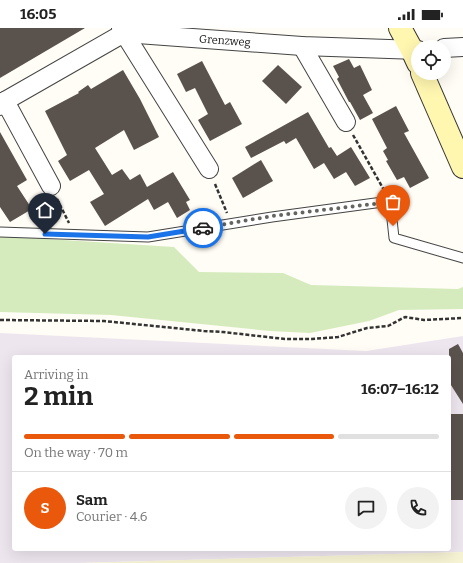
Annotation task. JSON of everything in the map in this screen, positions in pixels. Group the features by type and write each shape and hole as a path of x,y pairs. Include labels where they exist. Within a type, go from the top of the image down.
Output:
{"street":[{"path":"400,28 411,46"},
{"path":"50,186 2,104 122,30 209,169"},
{"name":"Grenzweg","path":"122,30 302,46 411,54"},
{"path":"302,46 346,122"},
{"path":"451,48 463,47"},
{"path":"425,80 463,167"}],"lane":[{"path":"0,232 148,237 272,216 390,202 394,238 463,258"}],"path":[{"path":"346,122 390,202"},
{"path":"209,169 231,223"},
{"path":"50,186 75,235"},
{"path":"0,320 104,321 285,338 312,339 338,337 367,328 388,326 405,317 424,320 463,318"}],"shaded area":[{"path":"0,333 366,351 463,336 463,552 79,563 0,563"},
{"path":"463,552 463,563 79,563"}],"green space":[{"path":"0,236 174,247 199,272 283,273 311,285 458,289 463,287 463,309 399,310 369,321 310,333 270,331 111,315 0,312"}],"building":[{"path":"0,28 85,28 0,78"},
{"path":"349,59 354,68 360,65 372,90 363,95 373,113 360,120 337,79 339,77 333,66"},
{"path":"202,61 225,105 230,102 242,124 210,141 198,120 208,114 195,88 186,92 177,74"},
{"path":"278,65 302,87 286,104 262,81"},
{"path":"123,70 140,99 159,137 134,150 124,130 95,148 112,175 122,169 130,180 140,174 147,187 173,172 190,200 186,202 190,210 177,218 168,202 154,210 148,199 105,226 90,202 104,194 89,170 70,181 58,161 67,155 45,111 79,93 78,92 88,85 91,89"},
{"path":"396,106 409,131 404,133 429,178 410,188 404,177 397,180 386,161 388,160 383,151 387,148 372,119"},
{"path":"308,112 329,148 331,147 337,156 351,147 370,178 355,186 346,172 334,179 324,163 314,169 296,138 286,144 284,141 251,158 245,147"},
{"path":"0,132 27,180 17,186 32,209 10,222 0,207"},
{"path":"261,160 273,181 243,198 232,178"},
{"path":"458,344 463,353 463,404 451,385 451,355 449,355 449,349"},
{"path":"451,414 463,414 463,500 451,500"}],"way so far":[{"path":"203,228 272,216 390,202 393,226"}],"route":[{"path":"45,234 148,237 203,228"}]}
